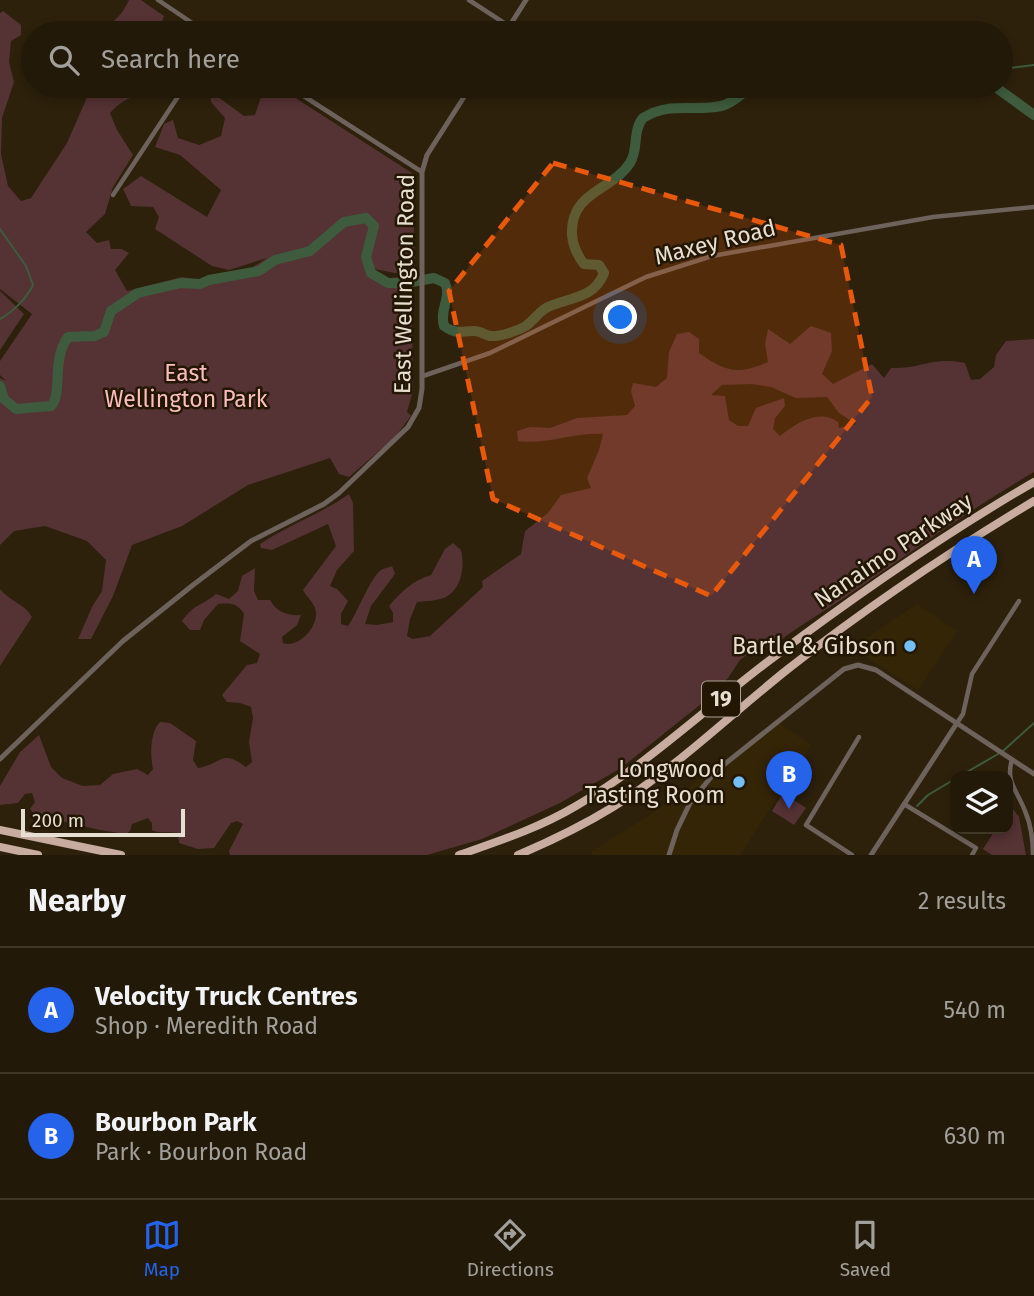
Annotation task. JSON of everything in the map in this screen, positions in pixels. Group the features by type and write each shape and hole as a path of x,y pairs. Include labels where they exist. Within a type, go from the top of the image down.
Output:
{"highway":[{"name":"Nanaimo Parkway","path":"459,855 532,829 575,807 628,773 850,600 970,520 992,502 1034,479"},
{"name":"Nanaimo Parkway","path":"518,855 560,837 614,806 666,769 831,636 970,541 1034,501"},
{"path":"970,541 996,530 1034,507"},
{"path":"0,830 121,855"},
{"path":"0,847 38,855"}],"street":[{"path":"158,0 189,21"},
{"path":"469,0 501,21"},
{"path":"512,21 526,0"},
{"path":"113,195 177,98"},
{"path":"307,98 422,172"},
{"name":"East Wellington Road","path":"0,759 123,641 200,579 262,534 324,504 340,493 408,427 420,404 423,376 422,172 427,155 463,98"},
{"name":"Maxey Road","path":"423,376 490,353 646,277 712,256 933,217 1034,206"},
{"path":"871,855 963,714 972,674 1019,601"},
{"path":"669,855 690,803 716,771 788,711 850,666 866,665 876,670 1034,774"},
{"path":"852,855 806,825 859,737"},
{"path":"1012,759 1009,769 1010,782 1026,812 1033,841 1032,855"},
{"path":"904,804 976,848 972,855"}],"highlighted area":[{"path":"553,163 841,245 872,397 711,596 493,499 449,291"}],"shaded area":[{"path":"917,604 957,631 918,690 852,648"},
{"path":"776,721 811,745 740,855 593,855 591,852 654,812"}],"green space":[{"path":"129,0 141,0 164,16 162,21 114,21"},
{"name":"East Wellington Park","path":"3,11 21,25 21,35 11,41 9,62 14,82 2,118 1,154 8,186 21,201 31,198 67,143 87,98 131,98 110,113 133,155 113,187 105,214 86,232 97,243 109,240 111,249 122,249 129,253 115,270 127,291 182,277 206,281 226,272 248,270 267,258 229,270 212,266 155,229 159,217 153,207 131,206 123,189 141,176 207,217 221,190 180,155 155,147 164,124 173,120 178,138 199,145 221,136 225,118 211,98 220,98 244,116 255,115 261,98 296,98 415,175 415,273 395,273 369,268 386,279 409,275 413,391 407,412 411,416 395,437 349,477 339,474 330,458 248,485 182,526 132,545 113,596 91,639 78,639 102,591 106,560 87,541 45,526 14,531 0,545 0,378 6,381 0,375 0,361 32,314 0,289 0,13"},
{"path":"0,291 24,314 0,350"},
{"path":"811,326 831,333 832,351 822,374 833,384 872,364 884,378 891,368 944,361 965,363 971,380 980,379 994,367 996,355 1006,341 1034,339 1034,472 959,519 771,648 761,644 740,660 728,678 706,700 621,768 560,803 482,839 427,855 230,855 229,851 243,824 237,821 231,823 214,848 198,849 179,843 178,833 152,830 152,823 148,818 132,824 126,834 35,815 30,809 35,802 32,793 25,794 18,803 0,805 0,786 20,752 39,735 51,767 62,778 83,786 100,785 113,774 137,769 148,775 153,769 151,751 160,722 170,723 196,741 193,760 198,768 226,758 246,767 252,762 249,742 253,718 251,707 227,702 222,695 247,665 257,663 260,654 240,641 244,614 233,605 218,604 204,620 200,630 190,630 182,621 194,608 216,594 229,599 238,591 242,576 255,568 254,591 258,600 270,600 283,612 301,615 297,625 282,637 283,643 289,644 302,639 312,628 316,615 314,606 303,590 336,546 328,524 272,550 261,548 260,544 271,537 349,494 353,503 354,551 337,570 330,586 337,589 348,601 341,614 341,624 348,626 377,574 392,566 395,574 371,606 365,624 393,622 393,613 389,606 408,587 431,575 445,549 453,543 461,550 463,563 456,588 446,597 417,602 410,619 407,636 413,639 430,636 483,587 482,581 521,554 525,531 548,513 561,495 591,488 587,478 603,434 529,442 518,441 517,431 530,427 550,428 577,418 627,415 635,406 631,391 633,383 656,387 667,378 669,352 677,334 689,332 699,339 699,353 732,370 748,369 768,362 765,344 768,329 790,344","holes":["752,384 771,387 796,398 827,397 839,413 856,424 839,428 838,422 831,418 816,417 800,422 780,436 773,429 775,418 785,406 784,398 756,408 748,426 738,426 729,420 725,396 711,395 722,385"]},
{"path":"0,589 32,617 0,666"},
{"path":"783,793 806,808 794,825 772,811"},
{"path":"1013,809 1019,817 1026,855 992,855 983,849 993,834 1013,834"}],"waterway":[{"path":"1013,68 1034,65"},
{"path":"0,386 4,399 16,409 51,406 56,393 60,356 68,337 95,336 104,332 111,311 138,293 181,283 200,284 259,271 275,260 310,251 344,222 366,218 374,226 366,257 371,273 388,283 434,278 445,283 447,293 443,320 444,326 452,331 476,331 494,336 518,330 546,308 587,293 599,282 604,273 599,265 584,264 576,251 572,235 573,220 584,201 622,173 630,163 643,118 672,108 721,106 736,98"},
{"path":"1011,98 1034,115"},
{"path":"0,229 26,266 33,285 19,305 0,319"},
{"path":"1003,751 1034,723"},
{"path":"969,771 998,754"},
{"path":"917,806 928,795 950,782"}],"place":[{"name":"Velocity Truck Centres","path":"974,594"},
{"name":"Bartle & Gibson","path":"910,646"},
{"name":"Longwood Tasting Room","path":"739,782"},
{"name":"Bourbon Park","path":"789,809"}]}
